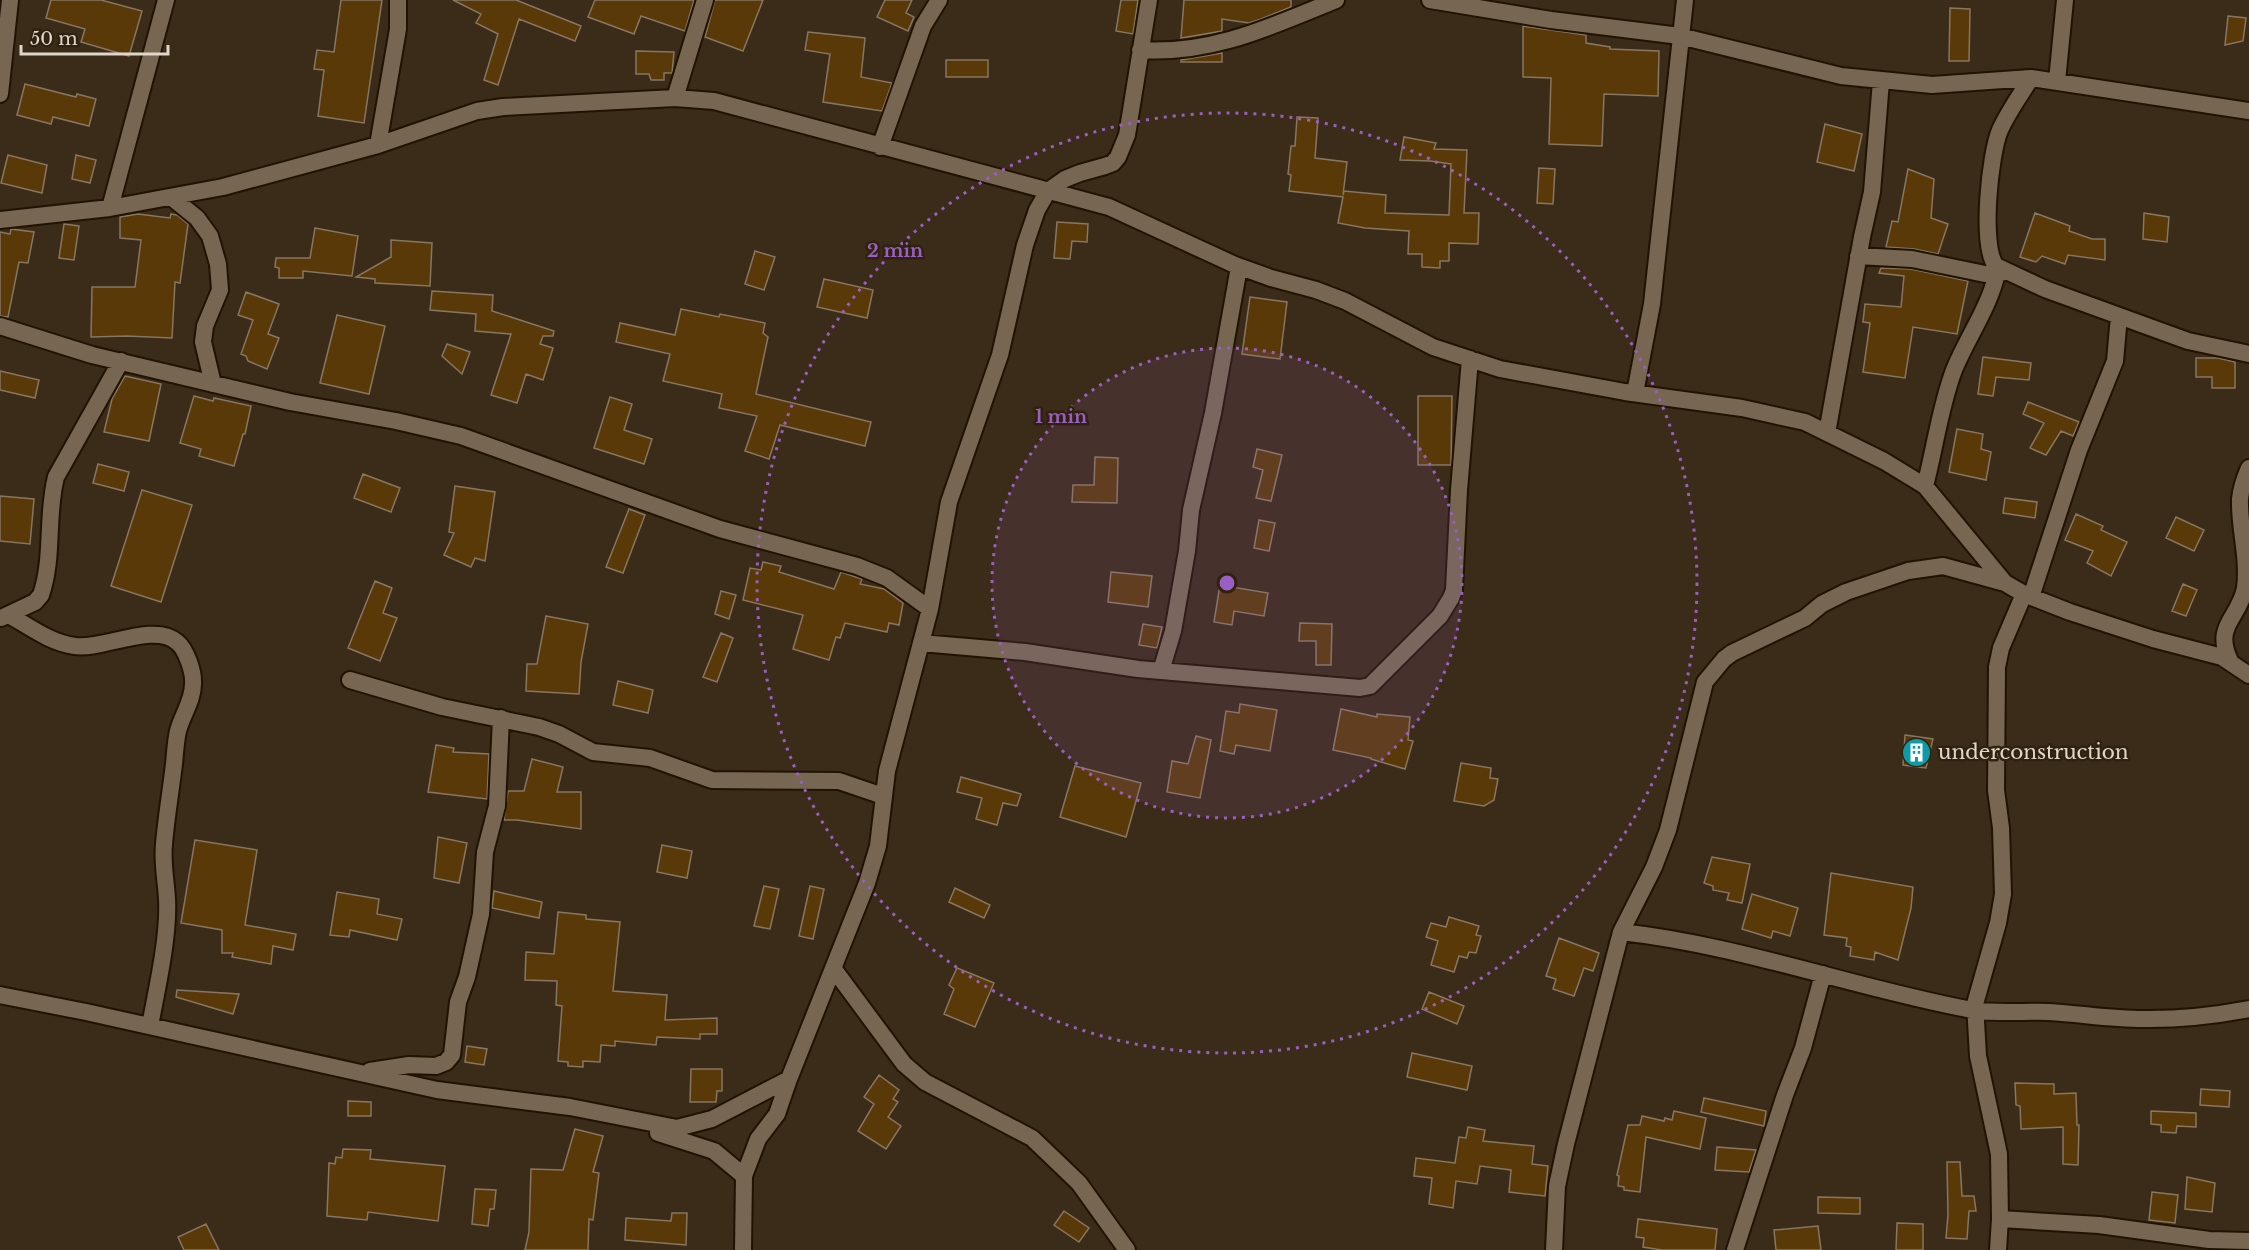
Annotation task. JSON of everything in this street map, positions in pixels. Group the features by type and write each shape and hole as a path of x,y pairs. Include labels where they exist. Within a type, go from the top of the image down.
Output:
{"street":[{"path":"0,94 10,0"},
{"path":"110,208 166,0"},
{"path":"378,145 398,29 398,0"},
{"path":"675,98 705,0"},
{"path":"880,147 923,26 939,0"},
{"path":"743,1250 744,1176 758,1138 777,1114 867,883 878,846 887,771 930,609 949,502 1000,355 1025,245 1037,210 1048,191 1065,179 1080,172 1105,166 1118,157 1127,135 1149,0"},
{"path":"1140,51 1162,52 1245,37 1336,0"},
{"path":"1430,0 1520,7 1680,36 1841,76 1932,85 2031,78 2249,111"},
{"path":"1635,393 1652,304 1685,0"},
{"path":"2057,81 2065,0"},
{"path":"2031,78 2000,130 1991,164 1988,233 1990,254 1996,266 2003,272 2045,289 2188,341 2249,354"},
{"path":"1827,433 1858,256 1872,192 1881,81"},
{"path":"0,219 110,208 223,187 378,145 477,111 503,107 675,98 724,103 1109,207 1239,267 1345,301 1433,348 1500,369 1635,393 1769,413 1805,422 1884,461 1925,486 2005,583"},
{"path":"171,197 196,218 210,236 218,264 220,290 205,326 203,342 213,384"},
{"path":"1858,256 1912,259 1976,273 2003,272"},
{"path":"1161,671 1173,631 1187,551 1191,510 1213,413 1239,267"},
{"path":"1925,486 1954,371 2003,272"},
{"path":"1998,1250 1999,1154 1997,1135 1978,1056 1976,1010 1977,992 1998,923 2003,894 2001,828 1996,790 1997,667 2001,648 2027,596 2079,450 2115,362 2119,316"},
{"path":"0,326 92,355 213,384 290,402 396,421 461,436 720,529 857,566 887,578 930,609"},
{"path":"921,643 1025,652 1161,671 1359,688 1370,686 1440,616 1454,590 1459,490 1470,360"},
{"path":"4,617 34,602 41,595 51,532 52,491 56,477 121,361"},
{"path":"2230,661 2224,648 2224,633 2245,589 2247,556 2240,498 2249,468"},
{"path":"1554,1250 1557,1186 1621,932 1654,867 1668,830 1706,682 1724,659 1805,618 1822,604 1846,592 1908,571 1943,566 2005,583 2027,596 2091,619 2230,661 2249,675"},
{"path":"4,617 64,644 77,646 97,645 144,636 156,635 171,638 178,642 184,651 192,673 193,684 187,711 178,730 163,847 167,900 163,951 150,1026"},
{"path":"350,680 442,707 539,727 559,734 593,752 650,758 712,780 757,778 838,781 853,784 883,796"},
{"path":"361,1073 409,1065 436,1066 446,1062 452,1055 458,1002 480,914 485,852 498,806 501,718"},
{"path":"1621,932 1668,937 1930,1001 1976,1010 2148,1019 2249,1009"},
{"path":"833,968 904,1064 925,1082 1032,1138 1079,1183 1127,1250"},
{"path":"1735,1250 1785,1095 1803,1048 1823,974"},
{"path":"0,995 438,1090 570,1107 677,1128 712,1119 789,1079"},
{"path":"541,1103 654,1131 714,1150 744,1176"},
{"path":"2000,1219 2099,1225 2238,1244"}],"building":[{"path":"51,0 101,0 142,11 129,56 81,42 85,29 46,18"},
{"path":"341,0 382,0 364,123 318,116 324,70 314,69 317,50 334,52"},
{"path":"453,0 516,0 581,26 575,41 519,19 498,85 484,80 498,34 476,23 481,14"},
{"path":"595,0 694,0 685,31 641,16 634,34 588,17"},
{"path":"715,0 763,0 743,51 705,37"},
{"path":"885,0 912,0 906,13 914,17 908,31 877,17"},
{"path":"1121,0 1138,0 1133,34 1116,31"},
{"path":"1184,0 1291,0 1291,7 1249,23 1222,19 1222,31 1181,38"},
{"path":"1950,8 1970,9 1969,61 1949,61"},
{"path":"2228,16 2246,18 2243,41 2225,45"},
{"path":"1523,26 1586,35 1586,43 1610,47 1610,49 1659,51 1658,96 1604,94 1602,146 1549,144 1551,78 1523,77"},
{"path":"808,32 865,38 861,77 892,83 882,111 823,102 830,54 805,50"},
{"path":"636,51 674,52 672,73 664,73 664,80 651,80 649,74 636,74"},
{"path":"1222,53 1222,62 1181,62 1181,60"},
{"path":"946,60 988,60 988,77 946,77"},
{"path":"25,84 76,97 77,94 96,99 89,126 53,117 51,124 17,115"},
{"path":"1297,117 1318,118 1315,158 1347,162 1343,195 1344,191 1386,195 1385,213 1449,215 1451,164 1400,160 1404,137 1436,143 1434,149 1467,150 1464,213 1479,213 1478,244 1449,243 1449,261 1440,261 1440,268 1422,267 1422,254 1408,254 1409,231 1365,228 1338,223 1343,197 1289,191 1291,146 1295,146"},
{"path":"1825,124 1862,134 1854,171 1817,162"},
{"path":"8,155 47,165 42,193 1,183"},
{"path":"76,155 96,160 90,183 72,179"},
{"path":"1539,168 1555,169 1553,204 1537,203"},
{"path":"1908,169 1934,179 1931,218 1948,224 1938,254 1886,247 1892,221 1898,222"},
{"path":"2035,213 2070,226 2069,231 2092,239 2105,239 2105,260 2068,255 2065,264 2042,256 2036,262 2020,257"},
{"path":"2144,213 2169,217 2167,242 2143,239"},
{"path":"138,214 170,218 171,214 177,215 188,224 180,283 175,282 172,338 91,337 92,287 135,287 141,240 120,238 120,217"},
{"path":"1057,222 1088,224 1087,242 1072,241 1070,259 1054,258"},
{"path":"64,224 79,226 74,260 59,258"},
{"path":"315,228 358,236 352,276 303,271 303,278 279,278 279,268 275,267 276,258 310,258"},
{"path":"11,229 34,232 28,263 19,262 8,317 0,316 0,232 10,234"},
{"path":"391,240 432,243 430,286 375,283 375,279 356,277 391,257"},
{"path":"755,251 775,257 764,290 745,284"},
{"path":"1881,268 1911,269 1968,281 1957,334 1913,327 1905,378 1863,372 1870,323 1863,322 1865,304 1901,307 1904,276 1879,273"},
{"path":"824,279 873,290 867,318 817,307"},
{"path":"432,291 493,295 492,311 554,331 553,336 543,336 540,344 553,348 543,380 526,374 517,403 491,395 511,334 475,331 476,314 430,310"},
{"path":"246,292 279,304 268,334 279,338 267,369 248,361 246,356 241,354 253,320 238,315"},
{"path":"1250,297 1287,302 1280,359 1242,354"},
{"path":"681,309 765,323 763,333 768,337 756,394 871,422 865,446 780,425 769,459 745,451 757,416 719,408 722,394 663,381 670,354 616,342 620,323 675,335"},
{"path":"337,315 385,326 369,394 320,383"},
{"path":"447,344 470,352 462,374 442,356"},
{"path":"1983,357 2031,363 2029,380 1996,377 1993,396 1978,394"},
{"path":"2196,358 2218,358 2235,362 2235,388 2212,388 2212,377 2196,377"},
{"path":"0,371 39,380 35,398 0,390"},
{"path":"125,376 161,384 149,441 104,432 112,399"},
{"path":"194,396 251,406 245,434 243,434 234,466 199,456 201,449 180,443"},
{"path":"1418,396 1452,396 1451,465 1418,465"},
{"path":"610,397 632,404 624,430 652,439 644,464 594,448"},
{"path":"2028,402 2079,422 2073,436 2061,431 2046,455 2030,448 2044,423 2023,414"},
{"path":"1957,429 1983,434 1981,449 1991,452 1986,480 1949,472"},
{"path":"1257,449 1282,455 1271,501 1256,498 1263,470 1253,467"},
{"path":"1095,457 1118,458 1117,503 1072,502 1073,485 1094,485"},
{"path":"98,464 129,472 124,491 93,483"},
{"path":"363,474 400,488 391,512 354,498"},
{"path":"455,486 495,492 485,561 475,558 471,567 444,555 454,533 449,532"},
{"path":"142,490 192,505 161,602 111,586"},
{"path":"0,496 34,499 30,544 0,541"},
{"path":"2005,498 2037,502 2035,518 2003,513"},
{"path":"629,509 645,515 623,573 606,567"},
{"path":"2076,514 2103,526 2101,530 2127,542 2111,576 2087,563 2093,551 2065,540"},
{"path":"2176,517 2204,530 2194,551 2166,538"},
{"path":"1259,520 1275,523 1269,551 1254,548"},
{"path":"763,562 781,566 779,572 834,589 841,572 862,579 860,584 884,589 903,603 899,625 889,623 887,632 845,623 840,638 836,637 829,660 793,649 803,615 743,600 750,568 761,570"},
{"path":"1111,572 1152,576 1148,607 1108,602"},
{"path":"375,581 392,588 383,613 397,618 380,661 348,648"},
{"path":"2183,584 2197,590 2186,616 2172,611"},
{"path":"1220,585 1268,593 1264,616 1234,611 1232,625 1214,622"},
{"path":"721,591 736,595 729,619 715,614"},
{"path":"546,616 588,624 581,662 579,694 526,691 527,664 537,664"},
{"path":"1300,623 1332,624 1331,665 1316,665 1316,641 1299,641"},
{"path":"1143,624 1162,627 1157,648 1139,645"},
{"path":"721,633 733,638 717,682 703,677"},
{"path":"618,681 653,690 648,713 613,705"},
{"path":"1240,704 1277,710 1270,751 1236,745 1234,754 1220,751 1226,711 1239,713"},
{"path":"1341,709 1377,717 1377,714 1410,717 1408,740 1413,741 1405,769 1371,758 1333,750"},
{"name":"underconstruction","path":"1905,735 1933,739 1926,768 1903,765"},
{"path":"1196,736 1211,740 1200,798 1167,792 1172,761 1188,764"},
{"path":"436,745 454,748 453,752 489,754 487,799 428,792"},
{"path":"532,759 563,767 557,792 581,792 581,829 504,820 508,791 524,791"},
{"path":"1461,763 1491,768 1490,778 1498,779 1494,800 1484,806 1454,801"},
{"path":"1075,766 1141,783 1126,837 1060,817"},
{"path":"961,777 1021,794 1017,806 1003,803 997,825 976,819 982,798 957,792"},
{"path":"438,837 467,843 459,883 434,878"},
{"path":"195,840 257,850 245,925 296,934 293,950 273,946 271,964 232,957 233,953 222,953 222,930 181,923"},
{"path":"662,845 692,851 687,878 657,872"},
{"path":"1712,857 1750,864 1742,903 1727,900 1729,893 1713,890 1713,886 1704,883"},
{"path":"1831,873 1913,887 1911,908 1898,960 1875,952 1874,960 1850,956 1851,947 1846,946 1847,938 1824,935"},
{"path":"764,886 779,889 770,929 754,926"},
{"path":"810,886 824,889 813,939 799,936"},
{"path":"955,888 990,905 984,918 949,902"},
{"path":"494,891 542,902 539,918 492,908"},
{"path":"337,892 379,899 377,914 402,919 397,940 350,930 349,937 330,935"},
{"path":"1752,894 1798,908 1790,936 1773,931 1771,938 1742,929"},
{"path":"558,912 586,915 586,919 620,922 613,991 667,995 665,1020 717,1018 717,1034 700,1034 700,1039 657,1037 656,1045 615,1041 615,1046 601,1045 600,1062 583,1061 583,1067 568,1066 568,1062 558,1061 562,1006 556,1005 557,981 525,980 526,952 554,954"},
{"path":"1449,917 1479,926 1476,935 1481,936 1476,953 1469,952 1467,958 1459,956 1454,972 1431,965 1438,941 1426,937 1431,923 1446,927"},
{"path":"1559,938 1599,953 1593,971 1584,968 1574,996 1553,989 1556,979 1546,976"},
{"path":"957,968 994,983 975,1027 944,1014 954,989 949,985"},
{"path":"177,990 239,994 233,1014 176,997"},
{"path":"1429,992 1464,1006 1457,1024 1422,1009"},
{"path":"467,1046 487,1049 484,1065 465,1062"},
{"path":"1412,1053 1472,1066 1467,1090 1407,1077"},
{"path":"691,1069 722,1069 722,1091 717,1091 716,1102 690,1102"},
{"path":"879,1075 899,1090 893,1099 898,1102 888,1117 901,1126 886,1149 858,1131 874,1104 864,1097"},
{"path":"2015,1083 2054,1084 2054,1094 2076,1093 2077,1125 2079,1125 2078,1165 2063,1164 2063,1127 2021,1129 2020,1106 2016,1105"},
{"path":"2201,1089 2230,1091 2229,1107 2200,1105"},
{"path":"1704,1098 1766,1111 1764,1126 1701,1112"},
{"path":"348,1101 371,1102 371,1116 348,1116"},
{"path":"1674,1111 1706,1118 1700,1149 1646,1137 1640,1192 1624,1190 1624,1187 1618,1186 1619,1176 1617,1175 1628,1125 1640,1125 1642,1116 1664,1121 1665,1118 1672,1120"},
{"path":"2151,1111 2196,1113 2196,1127 2177,1126 2176,1133 2161,1132 2161,1125 2151,1124"},
{"path":"1468,1127 1485,1130 1483,1141 1534,1146 1532,1164 1548,1166 1545,1196 1509,1192 1511,1170 1480,1166 1477,1184 1456,1181 1453,1208 1429,1204 1432,1178 1414,1176 1416,1158 1455,1163 1459,1137 1466,1138"},
{"path":"575,1129 603,1136 593,1172 599,1173 593,1220 589,1219 588,1250 525,1250 529,1232 531,1169 563,1170"},
{"path":"1717,1147 1756,1150 1749,1172 1715,1170"},
{"path":"343,1149 371,1150 370,1159 445,1166 438,1221 368,1212 367,1220 327,1216 329,1163 335,1164 336,1157 342,1158"},
{"path":"1947,1162 1960,1162 1962,1196 1974,1196 1976,1211 1969,1211 1967,1239 1946,1238"},
{"path":"2187,1177 2215,1183 2212,1212 2185,1209"},
{"path":"475,1189 496,1190 494,1209 490,1209 488,1226 472,1224"},
{"path":"2152,1192 2178,1195 2175,1223 2149,1220"},
{"path":"1818,1197 1860,1198 1860,1214 1818,1213"},
{"path":"1064,1211 1089,1228 1079,1242 1054,1225"},
{"path":"672,1213 687,1213 686,1245 625,1240 626,1218 671,1221"},
{"path":"1638,1219 1717,1229 1715,1250 1662,1250 1643,1247 1644,1238 1636,1237"},
{"path":"1897,1223 1923,1224 1923,1250 1896,1250"},
{"path":"206,1224 219,1250 184,1250 178,1237"},
{"path":"1818,1226 1821,1250 1776,1250 1774,1230"}],"place":[{"name":"underconstruction","path":"1917,752"}]}
